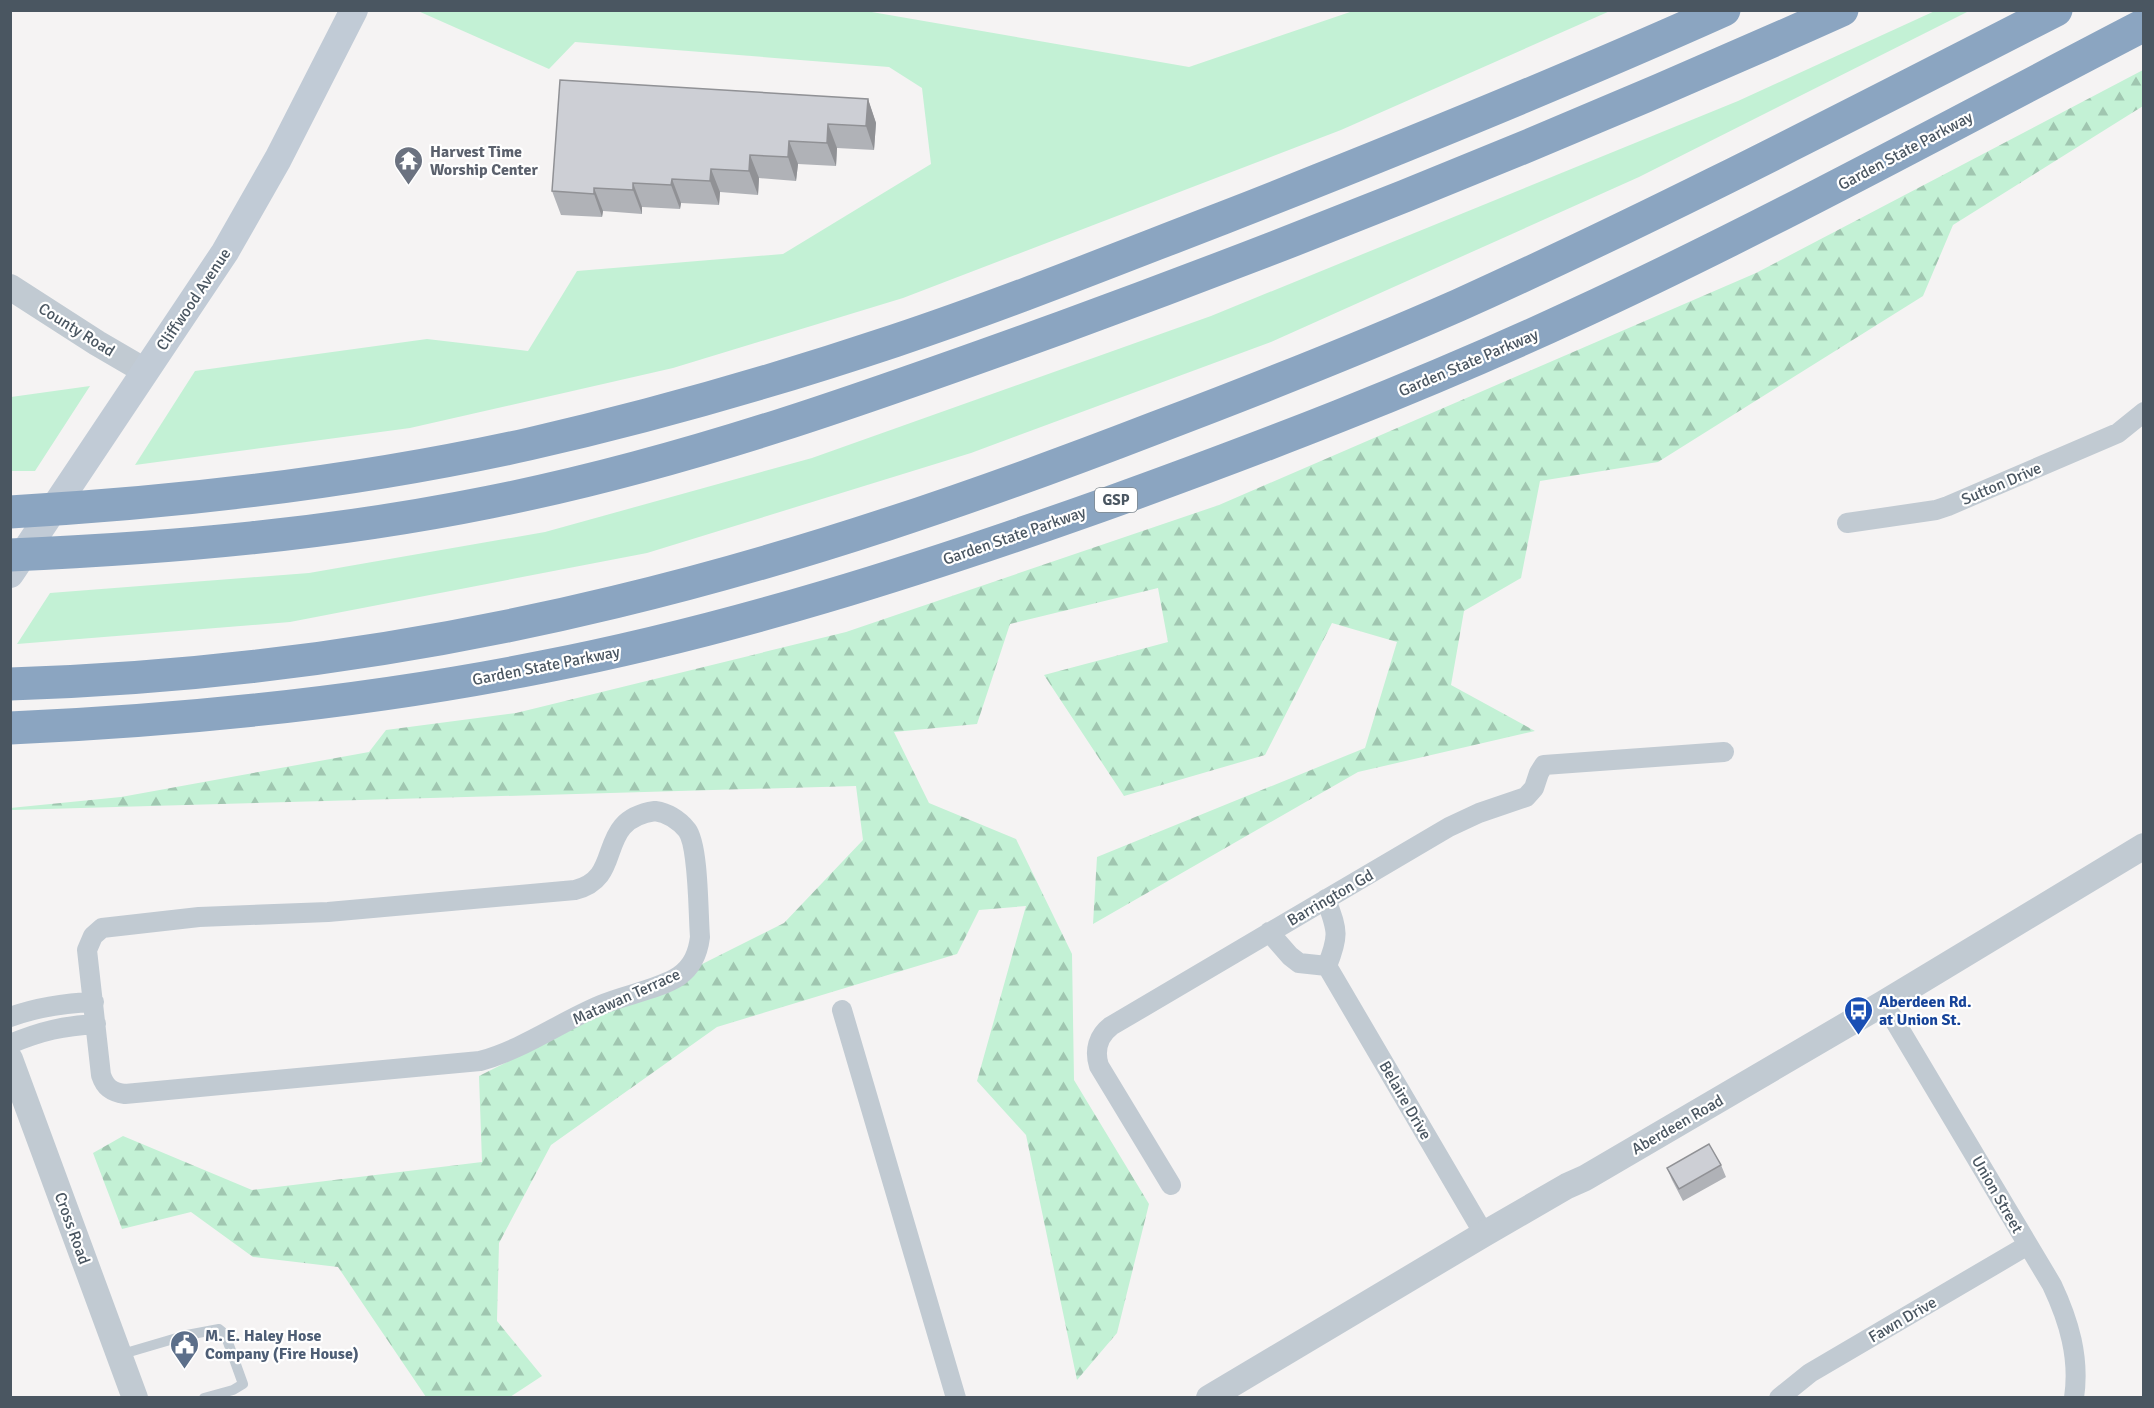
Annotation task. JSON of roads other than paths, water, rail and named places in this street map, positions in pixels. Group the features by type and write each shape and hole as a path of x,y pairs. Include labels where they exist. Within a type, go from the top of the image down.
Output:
{"highway":[{"path":"10,512 198,499 334,481 526,444 716,397 896,340 1019,297 1339,171 1598,65 1724,10"},
{"path":"10,555 199,544 362,525 493,502 579,483 688,454 909,382 1284,244 1557,134 1842,10"},
{"path":"10,684 235,669 427,642 551,617 676,587 861,532 1103,448 1253,391 1401,330 1556,260 1691,195 2056,10"},
{"name":"Garden State Parkway","path":"10,728 163,719 290,707 530,669 728,624 851,589 975,549 1159,485 1336,418 1536,333 1748,232 2144,24"}],"main road":[{"name":"Cliffwood Avenue","path":"10,574 208,277 250,209 354,10"}],"street":[{"name":"County Road","path":"10,287 145,371"},
{"name":"Sutton Drive","path":"1847,523 1924,512 1948,506 2118,433 2144,412"},
{"name":"Barrington Gd","path":"1171,1185 1100,1066 1097,1047 1100,1038 1111,1026 1449,827 1479,813 1526,797 1534,788 1544,765 1724,752"},
{"name":"Matawan Terrace","path":"655,811 664,813 676,819 690,836 700,937 696,958 689,968 678,977 601,1005 496,1057 480,1061 124,1094 110,1090 101,1075 94,1002 87,950 93,936 102,928 219,915 328,912 575,891 588,887 599,878 621,826 640,813 655,811"},
{"name":"Aberdeen Road","path":"1209,1398 1484,1234 1585,1178 1884,1003 2144,846"},
{"path":"1269,932 1299,963 1328,966 1337,935 1326,899"},
{"name":"Belaire Drive","path":"1328,966 1484,1234"},
{"path":"10,1017 47,1006 94,1002"},
{"name":"Union Street","path":"1884,1003 2052,1286 2069,1328 2074,1353 2074,1398"},
{"path":"842,1010 956,1398"},
{"path":"10,1044 45,1030 96,1024"},
{"name":"Cross Road","path":"10,1059 135,1398"},
{"name":"Fawn Drive","path":"1779,1398 1810,1373 2028,1245"}],"lane":[{"path":"119,1355 187,1335 219,1329 225,1334 243,1384 233,1390 204,1398"}],"place":[{"name":"Harvest Time Worship Center","path":"409,186"},
{"name":"Aberdeen Rd. at Union St.","path":"1858,1036"},
{"name":"M. E. Haley Hose Company (Fire House)","path":"184,1370"}]}
